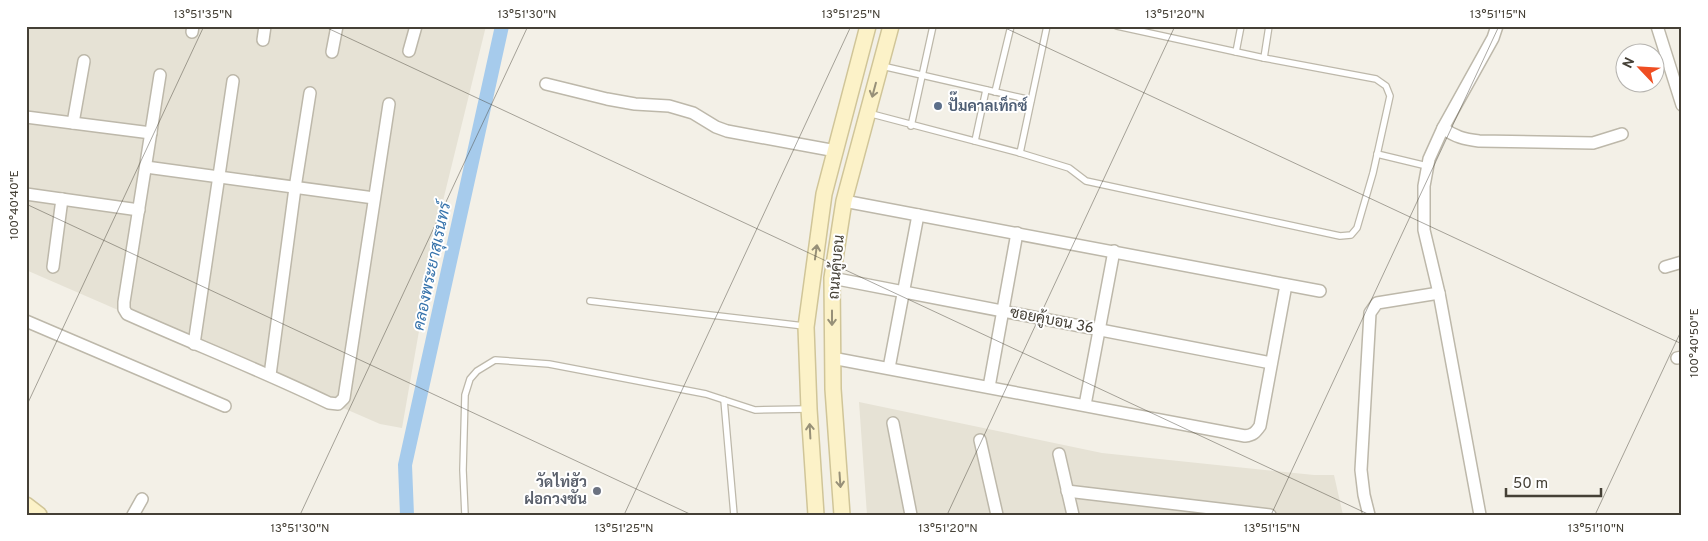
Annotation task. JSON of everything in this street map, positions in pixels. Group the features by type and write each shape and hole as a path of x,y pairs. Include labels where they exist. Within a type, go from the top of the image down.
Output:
{"main road":[{"name":"ถนนคู้บอน","path":"816,515 806,327 824,194 868,26"},
{"name":"ถนนคู้บอน","path":"842,515 832,358 832,278 844,201 891,26"},
{"path":"26,505 39,515"}],"street":[{"path":"262,40 265,26"},
{"path":"332,52 337,26"},
{"path":"409,51 416,26"},
{"path":"1480,515 1439,293 1424,230 1424,186 1429,159 1443,128 1493,38 1497,26"},
{"path":"1657,26 1682,105"},
{"path":"73,123 84,61"},
{"path":"160,75 124,309 127,314 270,375 329,403 338,404 344,398 389,104"},
{"path":"194,344 233,81"},
{"path":"546,84 607,99 635,104 669,106 693,113 716,127 727,131 836,151"},
{"path":"270,375 295,188 310,93"},
{"path":"26,117 151,133"},
{"path":"1443,128 1455,136 1479,141 1593,143 1622,134"},
{"path":"146,167 374,198"},
{"path":"26,194 140,210"},
{"path":"53,267 62,199"},
{"path":"844,201 1320,291"},
{"path":"889,368 918,215"},
{"path":"989,387 1017,234"},
{"path":"1085,405 1114,251"},
{"path":"1665,267 1682,262"},
{"name":"ซอยคู้บอน 36","path":"832,278 1271,363"},
{"path":"832,358 1245,436 1252,435 1260,426 1286,285"},
{"path":"1369,515 1361,470 1370,313 1377,303 1439,293"},
{"path":"26,321 225,406"},
{"path":"894,423 911,515"},
{"path":"980,440 997,515"},
{"path":"1059,454 1073,515"},
{"path":"1067,491 1270,515"},
{"path":"134,515 142,499"}],"lane":[{"path":"911,126 933,26"},
{"path":"995,92 1011,26"},
{"path":"1020,153 1046,26"},
{"path":"868,113 911,126 1020,153 1069,168 1086,181 1340,236 1351,235 1357,228 1377,154 1390,96 1386,86 1376,79 1264,58 1118,26"},
{"path":"1236,52 1241,26"},
{"path":"1264,58 1269,26"},
{"path":"880,66 1031,100"},
{"path":"974,141 986,90"},
{"path":"1377,154 1427,166"},
{"path":"590,301 806,327"},
{"path":"465,515 463,470 465,395 470,379 477,371 495,360 548,364 706,394 755,410 809,409"},
{"path":"724,400 734,515"}],"shaded area":[{"path":"26,26 486,26 439,217 402,428 380,424 26,270"},
{"path":"859,402 1102,453 1314,475 1334,475 1343,515 867,515"}],"waterway":[{"name":"คลองพระยาสุเรนทร์","path":"407,515 405,465 502,26"}],"place":[{"name":"ปั๊มคาลเท็กซ์","path":"938,106"},
{"name":"วัดไท่ฮัว ฝอกวงซัน","path":"597,491"}]}
